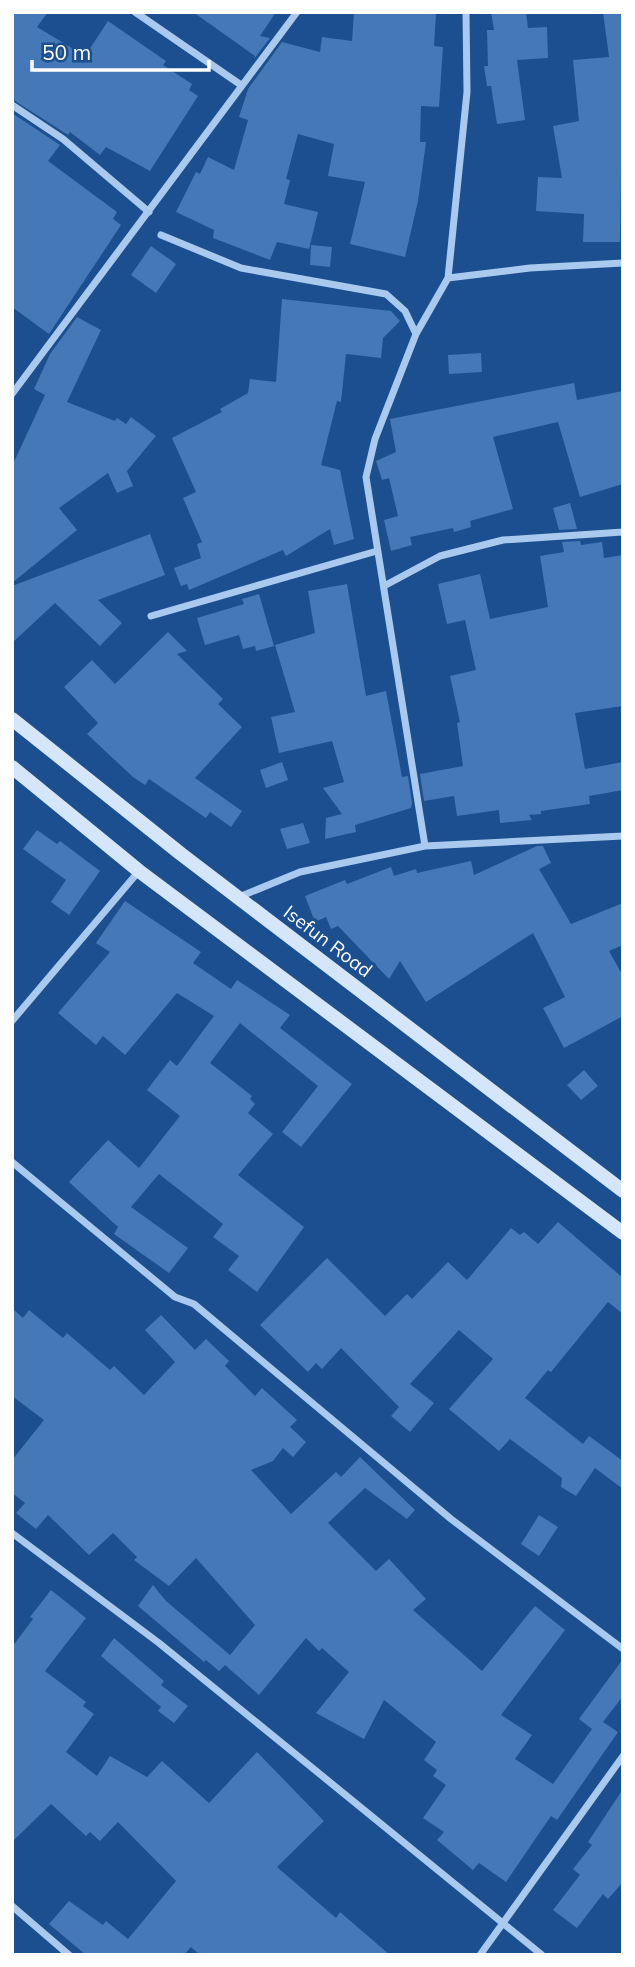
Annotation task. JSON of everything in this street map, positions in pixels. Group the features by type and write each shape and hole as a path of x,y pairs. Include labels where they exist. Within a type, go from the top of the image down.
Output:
{"street":[{"path":"135,12 241,85"},
{"path":"12,394 297,12"},
{"path":"425,846 366,477 375,439 416,334 448,278 467,92 466,12"},
{"path":"12,105 63,139 149,212"},
{"path":"161,235 241,268 387,294 405,311 416,334"},
{"path":"448,278 530,268 623,263"},
{"path":"384,586 440,556 503,540 623,532"},
{"path":"151,616 377,551"},
{"name":"Isefun Road","path":"12,719 239,898 623,1191"},
{"path":"12,767 139,871 623,1233"},
{"path":"239,898 300,872 425,846 623,836"},
{"path":"12,1021 139,871"},
{"path":"12,1162 175,1297 194,1304 451,1519 623,1649"},
{"path":"12,1533 159,1643 542,1955"},
{"path":"480,1955 623,1756"},
{"path":"12,1906 69,1955"}],"building":[{"path":"12,12 48,12 37,27 85,56 108,21 166,61 163,65 192,84 189,90 198,96 150,171 106,147 100,155 70,132 68,135 12,99"},
{"path":"193,12 276,12 260,36 270,38 254,59 255,56"},
{"path":"354,12 432,12 436,14 434,46 443,47 439,107 421,106 420,142 426,142 418,201 405,257 350,244 365,182 328,176 334,144 298,134 286,179 290,180 284,204 318,212 309,249 277,242 270,260 213,238 214,230 176,212 196,172 200,174 208,157 234,170 248,120 239,117 248,89 282,42 320,52 322,37 352,41"},
{"path":"491,12 526,12 528,28 547,27 548,58 517,60 525,120 497,124 491,86 487,86 484,66 488,66 487,30 494,30"},
{"path":"603,12 623,12 620,242 583,242 584,214 536,211 538,177 562,178 553,126 579,121 573,60 609,57"},
{"path":"12,113 60,145 48,161 117,212 113,219 121,225 49,334 12,307"},
{"path":"311,245 332,247 330,267 310,265"},
{"path":"151,246 176,264 156,293 131,275"},
{"path":"282,299 391,311 400,321 383,338 381,358 346,354 341,402 337,401 321,465 340,470 354,539 334,545 330,529 286,556 283,550 189,590 187,584 181,586 174,568 201,558 197,544 202,542 183,498 196,492 172,438 222,412 220,409 248,393 250,379 276,382"},
{"path":"77,317 101,330 67,402 115,421 117,418 126,424 131,417 156,436 127,471 133,486 117,493 108,473 59,508 77,530 12,583 12,466 45,395 34,389 50,354"},
{"path":"481,353 482,372 449,374 448,355"},
{"path":"574,383 577,400 623,391 623,484 580,497 558,422 493,437 513,509 470,521 471,527 454,532 453,528 410,537 412,545 391,551 384,520 398,516 389,478 382,480 376,461 396,452 390,419"},
{"path":"570,503 577,529 559,530 553,508"},
{"path":"150,534 165,575 98,600 122,623 100,646 55,603 12,643 12,586"},
{"path":"580,541 581,545 602,542 604,558 623,555 623,706 575,713 585,769 623,762 623,790 589,796 590,804 529,815 532,820 500,823 499,810 457,816 454,796 424,801 420,774 463,766 457,723 460,722 450,676 476,670 465,620 447,624 438,584 480,574 490,619 548,607 540,556 564,552 562,542"},
{"path":"347,584 366,696 386,691 402,777 408,776 412,803 411,808 355,825 356,832 325,839 326,818 342,814 323,788 344,782 332,741 279,753 271,717 295,712 275,645 315,633 308,591"},
{"path":"259,594 274,646 256,651 255,646 243,649 239,635 205,645 197,618 244,604 242,599"},
{"path":"168,632 187,651 177,654 223,699 218,704 242,727 195,778 242,811 231,827 210,812 206,818 149,779 145,785 133,777 87,734 98,723 64,687 92,660 115,684"},
{"path":"282,762 288,780 266,788 260,770"},
{"path":"303,823 310,843 287,849 280,829"},
{"path":"37,830 57,844 60,841 100,871 69,915 51,902 66,880 23,849"},
{"path":"537,846 543,846 551,863 539,869 571,924 623,903 623,945 609,951 623,976 623,1016 564,1048 543,1008 565,997 533,933 426,1002 400,961 389,979 338,926 331,929 326,917 315,922 305,896 345,880 347,884 391,867 394,876 416,869 417,873 471,861 474,875"},
{"path":"125,901 201,952 193,963 231,989 237,980 290,1015 280,1028 352,1084 301,1147 282,1132 318,1086 240,1023 210,1063 252,1096 250,1099 255,1104 248,1113 273,1134 238,1175 304,1227 257,1292 228,1270 239,1256 213,1237 223,1224 159,1174 131,1207 188,1248 169,1273 114,1234 118,1227 69,1182 108,1140 139,1168 180,1116 147,1090 170,1060 177,1066 214,1016 177,993 125,1055 103,1036 96,1045 58,1013 110,952 96,943"},
{"path":"584,1070 598,1086 581,1100 567,1085"},
{"path":"558,1222 623,1278 623,1314 608,1302 551,1372 548,1370 525,1398 583,1444 589,1436 623,1461 623,1489 595,1468 576,1496 561,1487 562,1478 510,1439 499,1451 449,1409 493,1359 459,1330 410,1384 434,1403 410,1432 391,1416 399,1407 341,1348 322,1369 316,1363 308,1372 260,1325 327,1258 385,1316 407,1294 412,1299 448,1262 467,1280 511,1228 520,1235 524,1232 538,1244"},
{"path":"12,1308 23,1318 29,1310 63,1338 67,1333 110,1370 114,1366 144,1395 175,1362 145,1330 161,1315 195,1350 206,1339 229,1361 225,1366 255,1396 262,1388 297,1420 290,1427 306,1442 293,1457 283,1448 273,1461 251,1470 291,1514 336,1472 341,1477 360,1457 415,1510 407,1519 365,1488 328,1523 376,1571 389,1559 426,1599 413,1610 482,1671 535,1606 565,1630 501,1715 532,1735 515,1759 553,1784 592,1729 579,1719 623,1659 623,1696 603,1722 618,1732 557,1820 551,1816 506,1882 479,1863 473,1870 437,1840 444,1832 423,1818 446,1785 433,1776 437,1770 424,1760 436,1742 384,1700 364,1739 316,1713 349,1672 322,1648 319,1651 306,1638 259,1695 225,1665 219,1671 206,1660 204,1662 138,1606 153,1585 166,1601 230,1655 255,1625 196,1558 169,1586 134,1560 137,1557 113,1533 89,1555 48,1515 36,1529 16,1513 25,1503 12,1493 12,1460 44,1420 12,1396"},
{"path":"539,1515 558,1527 539,1556 521,1544"},
{"path":"51,1590 86,1618 45,1671 86,1702 83,1706 94,1714 66,1752 97,1776 110,1756 147,1777 162,1761 209,1803 257,1752 324,1821 277,1867 336,1918 340,1912 390,1955 200,1955 191,1947 184,1955 86,1955 49,1924 69,1901 103,1925 106,1921 128,1939 176,1881 118,1822 100,1841 90,1832 86,1836 51,1804 12,1842 12,1647"},
{"path":"114,1638 164,1681 161,1685 188,1706 174,1723 158,1711 161,1707 101,1656"},
{"path":"623,1789 623,1882 608,1899 603,1894 577,1928 553,1910 580,1875 573,1869 592,1845 588,1842"}]}
